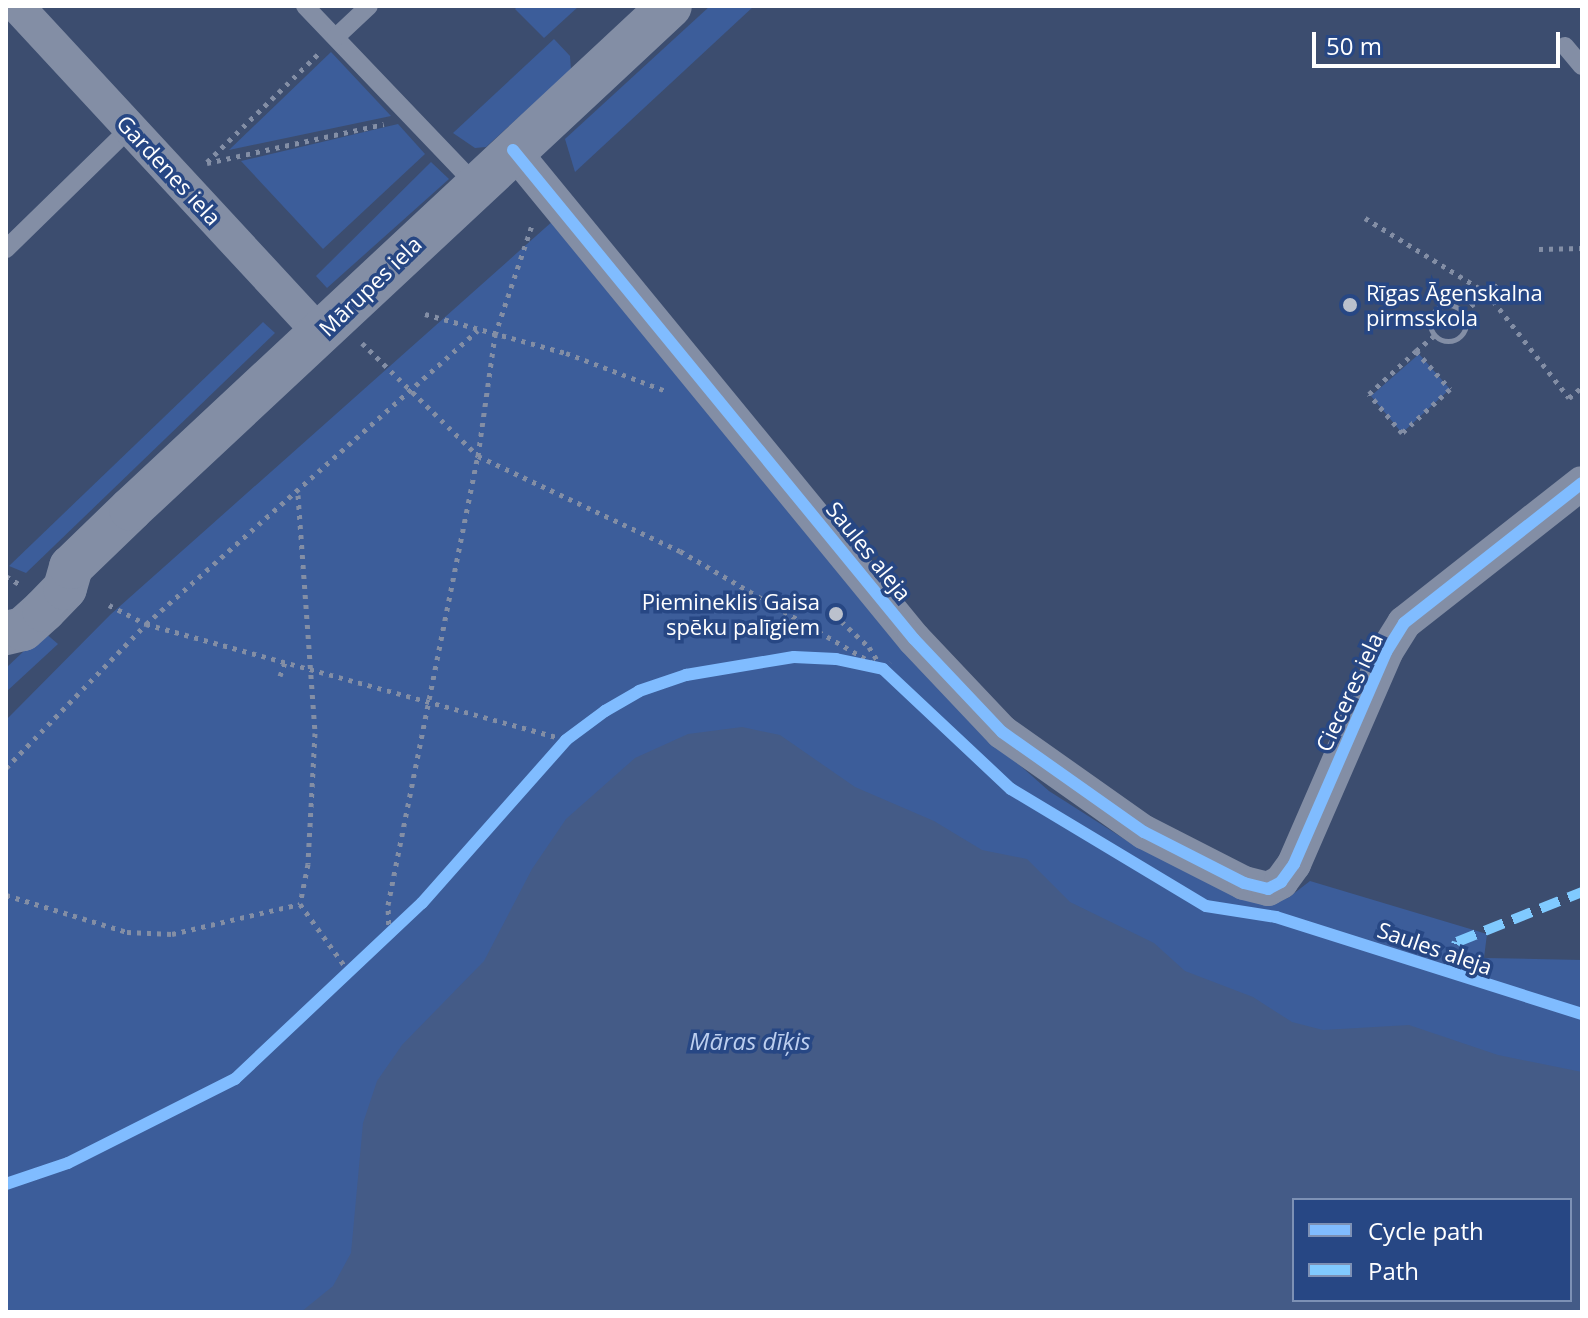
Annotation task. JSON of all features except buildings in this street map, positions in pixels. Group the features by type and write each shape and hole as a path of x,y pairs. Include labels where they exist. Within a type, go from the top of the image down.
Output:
{"street":[{"name":"Mārupes iela","path":"6,624 11,608 50,572 71,567 670,6"},
{"name":"Gardenes iela","path":"16,12 330,326"},
{"name":"Saules aleja","path":"513,150 914,639 1002,732 1048,769 1144,832 1244,883 1268,889"},
{"name":"Cieceres iela","path":"1268,889 1281,882 1294,864 1386,652 1404,623 1582,483"},
{"name":"Mārupes iela","path":"6,633 23,629 44,610 65,588 71,567"}],"lane":[{"path":"305,6 476,185"},
{"path":"336,37 369,6"},
{"path":"1565,46 1582,66"},
{"path":"6,249 130,128"}],"path":[{"path":"336,37 206,163 412,118"},
{"path":"384,939 388,905 478,456 495,335 538,209"},
{"path":"1365,218 1487,293 1569,398 1582,387"},
{"path":"1539,249 1582,248"},
{"path":"1463,312 1499,284"},
{"path":"1446,304 1463,312 1466,328 1459,337 1449,341 1435,335 1430,322 1435,310 1446,304"},
{"path":"425,314 566,353 679,396"},
{"path":"330,326 478,456 680,551 883,669"},
{"path":"6,768 146,624 298,494 478,330"},
{"path":"1416,351 1450,389 1402,433 1369,394 1416,351 1435,335"},
{"path":"298,494 315,733 308,864 300,904"},
{"path":"109,605 146,624 567,741"},
{"path":"841,621 869,647 894,680"},
{"path":"883,669 914,639"},
{"path":"836,659 883,669"},
{"path":"280,676 285,662"},
{"path":"6,895 127,932 172,934 300,904"},
{"path":"300,904 354,967 339,982"},
{"path":"384,939 400,924"}],"shaded area":[{"path":"518,6 579,6 544,38 515,9"},
{"path":"710,6 754,6 575,172 565,139"},
{"path":"554,39 570,56 571,70 486,147 475,148 453,133"},
{"path":"331,52 391,116 229,150"},
{"path":"398,124 425,154 323,249 241,161"},
{"path":"431,162 449,179 327,288 316,276"},
{"path":"554,220 973,724 1049,791 1129,842 1260,903 1288,898 1310,881 1487,934 1484,958 1582,960 1582,1312 6,1312 6,720 110,615"},
{"path":"263,322 275,333 26,573 9,566"},
{"path":"1419,354 1450,389 1402,433 1371,396"},
{"path":"44,632 58,644 6,692 6,668"}],"water":[{"name":"Māras dīķis","path":"742,727 780,735 855,787 934,821 982,850 1027,859 1070,902 1154,943 1185,971 1253,997 1292,1022 1323,1030 1409,1025 1498,1055 1582,1072 1582,1312 301,1312 333,1286 351,1253 363,1123 377,1081 402,1045 484,961 532,869 566,819 635,758 688,734"}],"marked path":[{"path":"1448,973 1457,942 1582,892"}],"cycle path":[{"path":"513,150 914,639 1002,732 1144,832 1244,883 1268,889 1281,882 1294,864 1386,652 1404,623 1582,483"},
{"path":"6,1184 68,1163 235,1079 422,903 566,740 605,711 639,691 686,675 794,657 836,659 883,669 1011,789 1206,906 1276,917 1582,1014"}],"place":[{"name":"Rīgas Āgenskalna pirmsskola","path":"1350,305"},
{"name":"Piemineklis Gaisa spēku palīgiem","path":"836,614"}]}
